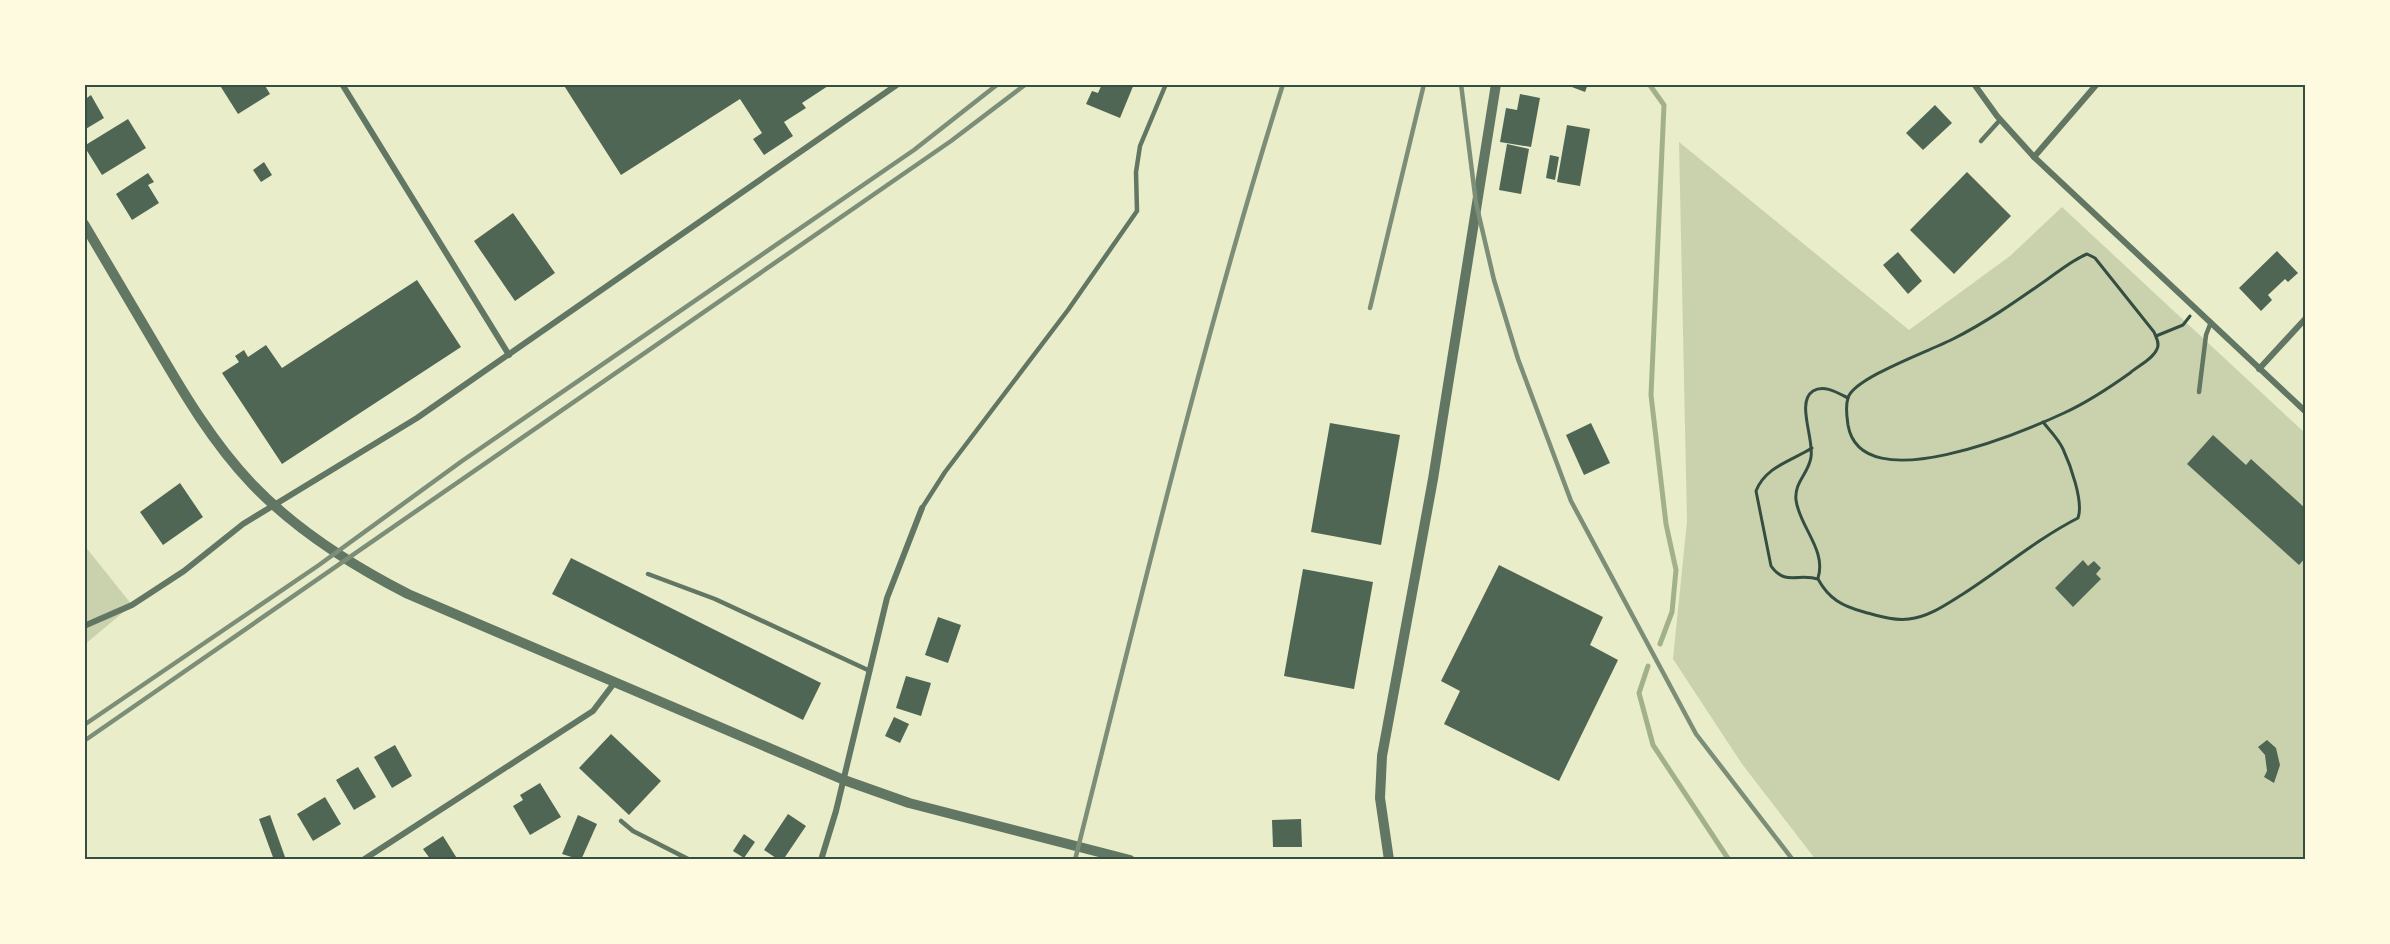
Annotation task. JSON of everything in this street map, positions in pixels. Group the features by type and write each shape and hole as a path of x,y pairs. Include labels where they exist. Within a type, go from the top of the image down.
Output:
{"street":[{"path":"84,626 132,605 184,571 243,524 417,418 898,84"},
{"path":"1389,860 1380,798 1383,756 1432,479 1496,84"},
{"path":"1974,84 2000,120 2034,157 2306,412"},
{"path":"2034,157 2097,84"},
{"path":"344,85 509,355"},
{"path":"84,224 193,406 233,462 284,514 339,555 408,594 844,780 909,803 1130,860"},
{"path":"2259,369 2306,318"},
{"path":"821,860 844,780 887,598 922,508"},
{"path":"363,860 593,711 615,681"}],"lane":[{"path":"922,508 945,472 1068,310 1137,211 1140,146 1166,84"},
{"path":"1981,141 2000,120"},
{"path":"2199,393 2206,335 2211,322"},
{"path":"648,574 714,599 870,671"},
{"path":"621,821 633,831 690,860"}],"path":[{"path":"2087,254 2095,258 2156,336 2159,344 2157,349 2143,363 2084,403 2043,422 1960,452 1917,460 1889,459 1868,453 1854,441 1849,429 1848,398 1851,391 1870,377 1964,334 2087,254"},
{"path":"2156,336 2183,325 2196,308"},
{"path":"1818,579 1821,570 1819,560 1798,514 1796,490 1811,460 1812,437 1805,415 1808,396 1812,391 1826,388 1848,398"},
{"path":"1812,448 1767,472 1756,491 1771,566 1776,573 1786,579 1809,576 1818,579 1830,597 1848,608 1896,620 1915,618 1949,603 2054,531 2078,518 2079,500 2066,455 2056,437 2043,422"}],"green space":[{"path":"1679,142 1909,330 2010,256 2062,207 2306,434 2306,860 1816,860 1742,764 1673,659 1687,521"},
{"path":"84,545 132,605 84,645"}],"building":[{"path":"219,84 264,84 270,94 238,114"},
{"path":"563,84 831,84 802,103 806,108 784,122 793,136 764,155 753,139 762,133 740,99 621,175"},
{"path":"1102,84 1134,84 1120,118 1086,104 1092,91 1098,93"},
{"path":"1564,84 1588,84 1585,92"},
{"path":"1520,94 1540,98 1531,147 1500,142 1506,108 1517,110"},
{"path":"91,95 104,118 84,130 84,100"},
{"path":"1935,105 1952,123 1923,150 1906,133"},
{"path":"128,119 146,148 102,175 84,146"},
{"path":"1567,125 1590,129 1580,186 1557,182"},
{"path":"1507,144 1529,149 1521,194 1499,190"},
{"path":"1550,155 1559,157 1555,180 1546,178"},
{"path":"264,162 272,175 261,182 253,170"},
{"path":"1967,172 2011,216 1954,274 1910,230"},
{"path":"148,173 154,182 148,185 159,203 132,220 116,194"},
{"path":"513,213 555,273 515,301 474,241"},
{"path":"2277,251 2298,273 2288,282 2285,279 2268,295 2272,300 2261,311 2239,288"},
{"path":"1898,252 1922,281 1908,294 1883,265"},
{"path":"417,280 461,347 282,464 222,373 239,362 235,356 244,350 248,357 266,345 282,368"},
{"path":"1330,423 1400,435 1381,545 1311,532"},
{"path":"1591,423 1610,463 1584,475 1566,435"},
{"path":"2213,435 2246,465 2251,459 2306,509 2306,557 2299,565 2187,464"},
{"path":"180,483 203,517 163,545 140,512"},
{"path":"571,558 821,683 803,720 552,594"},
{"path":"2083,560 2088,566 2094,561 2101,568 2096,574 2101,579 2073,607 2055,588"},
{"path":"1499,565 1603,617 1590,645 1618,660 1559,781 1444,724 1460,691 1441,681"},
{"path":"1303,569 1373,582 1354,689 1284,676"},
{"path":"938,617 961,625 948,663 925,655"},
{"path":"906,676 931,683 921,716 896,708"},
{"path":"894,717 909,724 900,743 885,736"},
{"path":"611,734 661,781 629,815 579,768"},
{"path":"2267,740 2276,748 2280,765 2274,783 2264,777 2267,771 2265,755 2258,747"},
{"path":"395,745 412,776 392,788 374,757"},
{"path":"358,767 376,797 354,810 336,780"},
{"path":"540,783 561,817 530,835 513,806 523,800 520,795"},
{"path":"325,797 341,824 313,841 297,814"},
{"path":"788,814 806,826 783,860 779,860 764,850"},
{"path":"270,815 285,857 279,860 274,860 259,819"},
{"path":"578,815 597,824 581,860 562,854"},
{"path":"1301,819 1302,847 1273,847 1272,820"},
{"path":"744,834 755,842 744,858 733,851"},
{"path":"443,836 458,860 431,860 423,849"}],"waterway":[{"path":"1649,84 1664,105 1651,395 1666,524 1676,570 1672,612 1660,644"},
{"path":"1648,666 1639,693 1653,745 1729,860"}],"railway":[{"path":"84,725 319,565 462,461 914,150 998,84"},
{"path":"84,741 951,141 1026,84"},
{"path":"1075,860 1199,373 1283,84"},
{"path":"1370,308 1424,84"},
{"path":"1461,84 1476,203 1494,280 1518,359 1571,501 1696,734 1793,860"}]}
